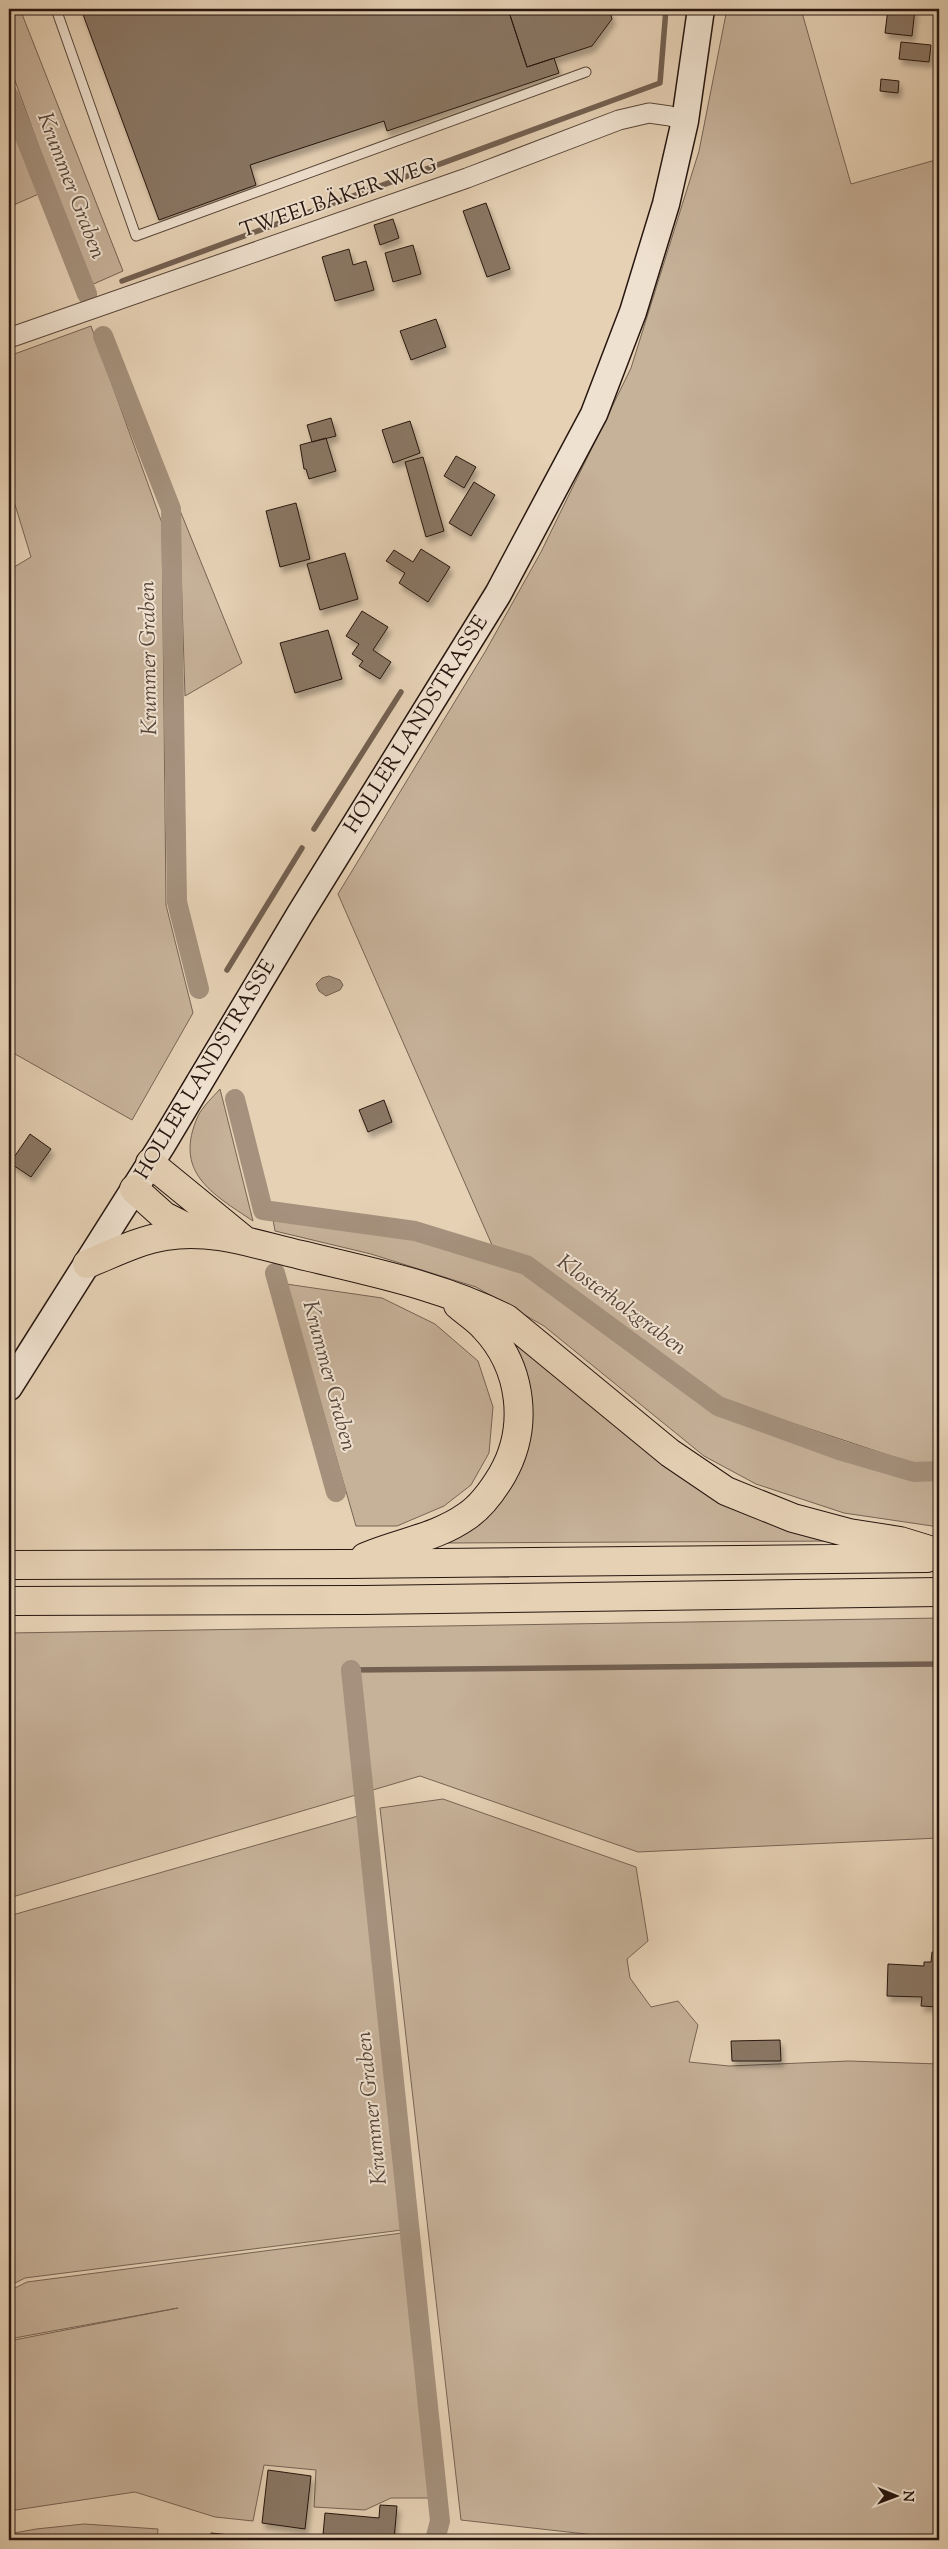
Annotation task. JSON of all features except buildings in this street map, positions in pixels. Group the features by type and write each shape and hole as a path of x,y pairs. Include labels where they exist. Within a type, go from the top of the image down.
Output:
{"highway":[{"path":"150,1163 243,1239"},
{"path":"134,1189 164,1216 203,1236"},
{"path":"87,1264 166,1236 203,1236 243,1239 439,1290 484,1307 507,1319 670,1453 726,1491 793,1518 849,1533 900,1541 939,1554"},
{"path":"348,1564 386,1548 428,1537 469,1515 497,1484 509,1463 518,1439 520,1415 517,1392 508,1364 484,1327 439,1290"},
{"path":"9,1565 348,1564 939,1558"},
{"path":"9,1601 364,1600 939,1592"}],"main road":[{"name":"HOLLER LANDSTRASSE","path":"9,1387 134,1189 305,906 498,594 594,414 633,312 666,204 685,121 701,9"}],"street":[{"name":"TWEELBÄKER WEG","path":"9,338 467,178 620,120 649,113 670,116 685,121"}],"lane":[{"path":"56,9 136,236 586,72"}],"shaded area":[{"path":"9,9 20,9 123,271 89,286 9,64"},
{"path":"727,9 801,9 851,184 939,159 939,1463 918,1465 720,1399 535,1260 492,1245 338,894 485,652 541,552 631,368 699,151"},
{"path":"9,111 41,193 9,207"},
{"path":"91,326 162,523 166,905 193,1013 132,1120 15,1054 9,1062 9,570 31,557 9,485 9,356"},
{"path":"179,508 242,663 185,696"},
{"path":"329,976 340,980 343,985 340,990 326,996 319,991 316,984 322,978"},
{"path":"220,1089 253,1221 223,1201 211,1190 200,1179 193,1166 190,1152 191,1135 198,1116 205,1105"},
{"path":"272,1214 413,1236 525,1274 717,1415 910,1479 939,1478 939,1527 844,1513 756,1484 704,1456 544,1326 476,1287 371,1254 275,1231"},
{"path":"286,1284 382,1298 435,1324 478,1361 493,1407 489,1453 471,1485 444,1506 397,1526 356,1526"},
{"path":"499,1331 593,1398 837,1541 448,1543 446,1537 518,1469"},
{"path":"939,1618 939,1838 638,1852 420,1776 9,1898 9,1633"},
{"path":"443,1799 636,1867 648,1941 627,1959 630,1978 651,2007 678,2001 698,2025 689,2062 729,2066 849,2061 939,2064 939,2540 639,2540 461,2520 380,1808"},
{"path":"358,1816 402,2230 25,2278 9,2286 9,1916"},
{"path":"402,2233 431,2498 391,2498 365,2510 314,2507 316,2470 264,2465 253,2521 215,2517 135,2492 9,2511 9,2341 178,2308 9,2339 9,2291 27,2282"},
{"path":"84,2524 158,2529 157,2540 9,2540 9,2534"}],"waterway":[{"path":"122,281 660,83 666,9"},
{"name":"Krummer Graben","path":"9,96 87,294"},
{"name":"Krummer Graben","path":"103,336 171,509 177,902 199,989"},
{"path":"314,829 401,692"},
{"path":"227,970 302,848"},
{"name":"Klosterholzgraben","path":"235,1099 263,1210 415,1231 526,1265 718,1406 842,1451 914,1472 939,1471"},
{"name":"Krummer Graben","path":"275,1273 336,1492"},
{"path":"351,1670 939,1664"},
{"name":"Krummer Graben","path":"351,1670 440,2521 435,2540"}]}
